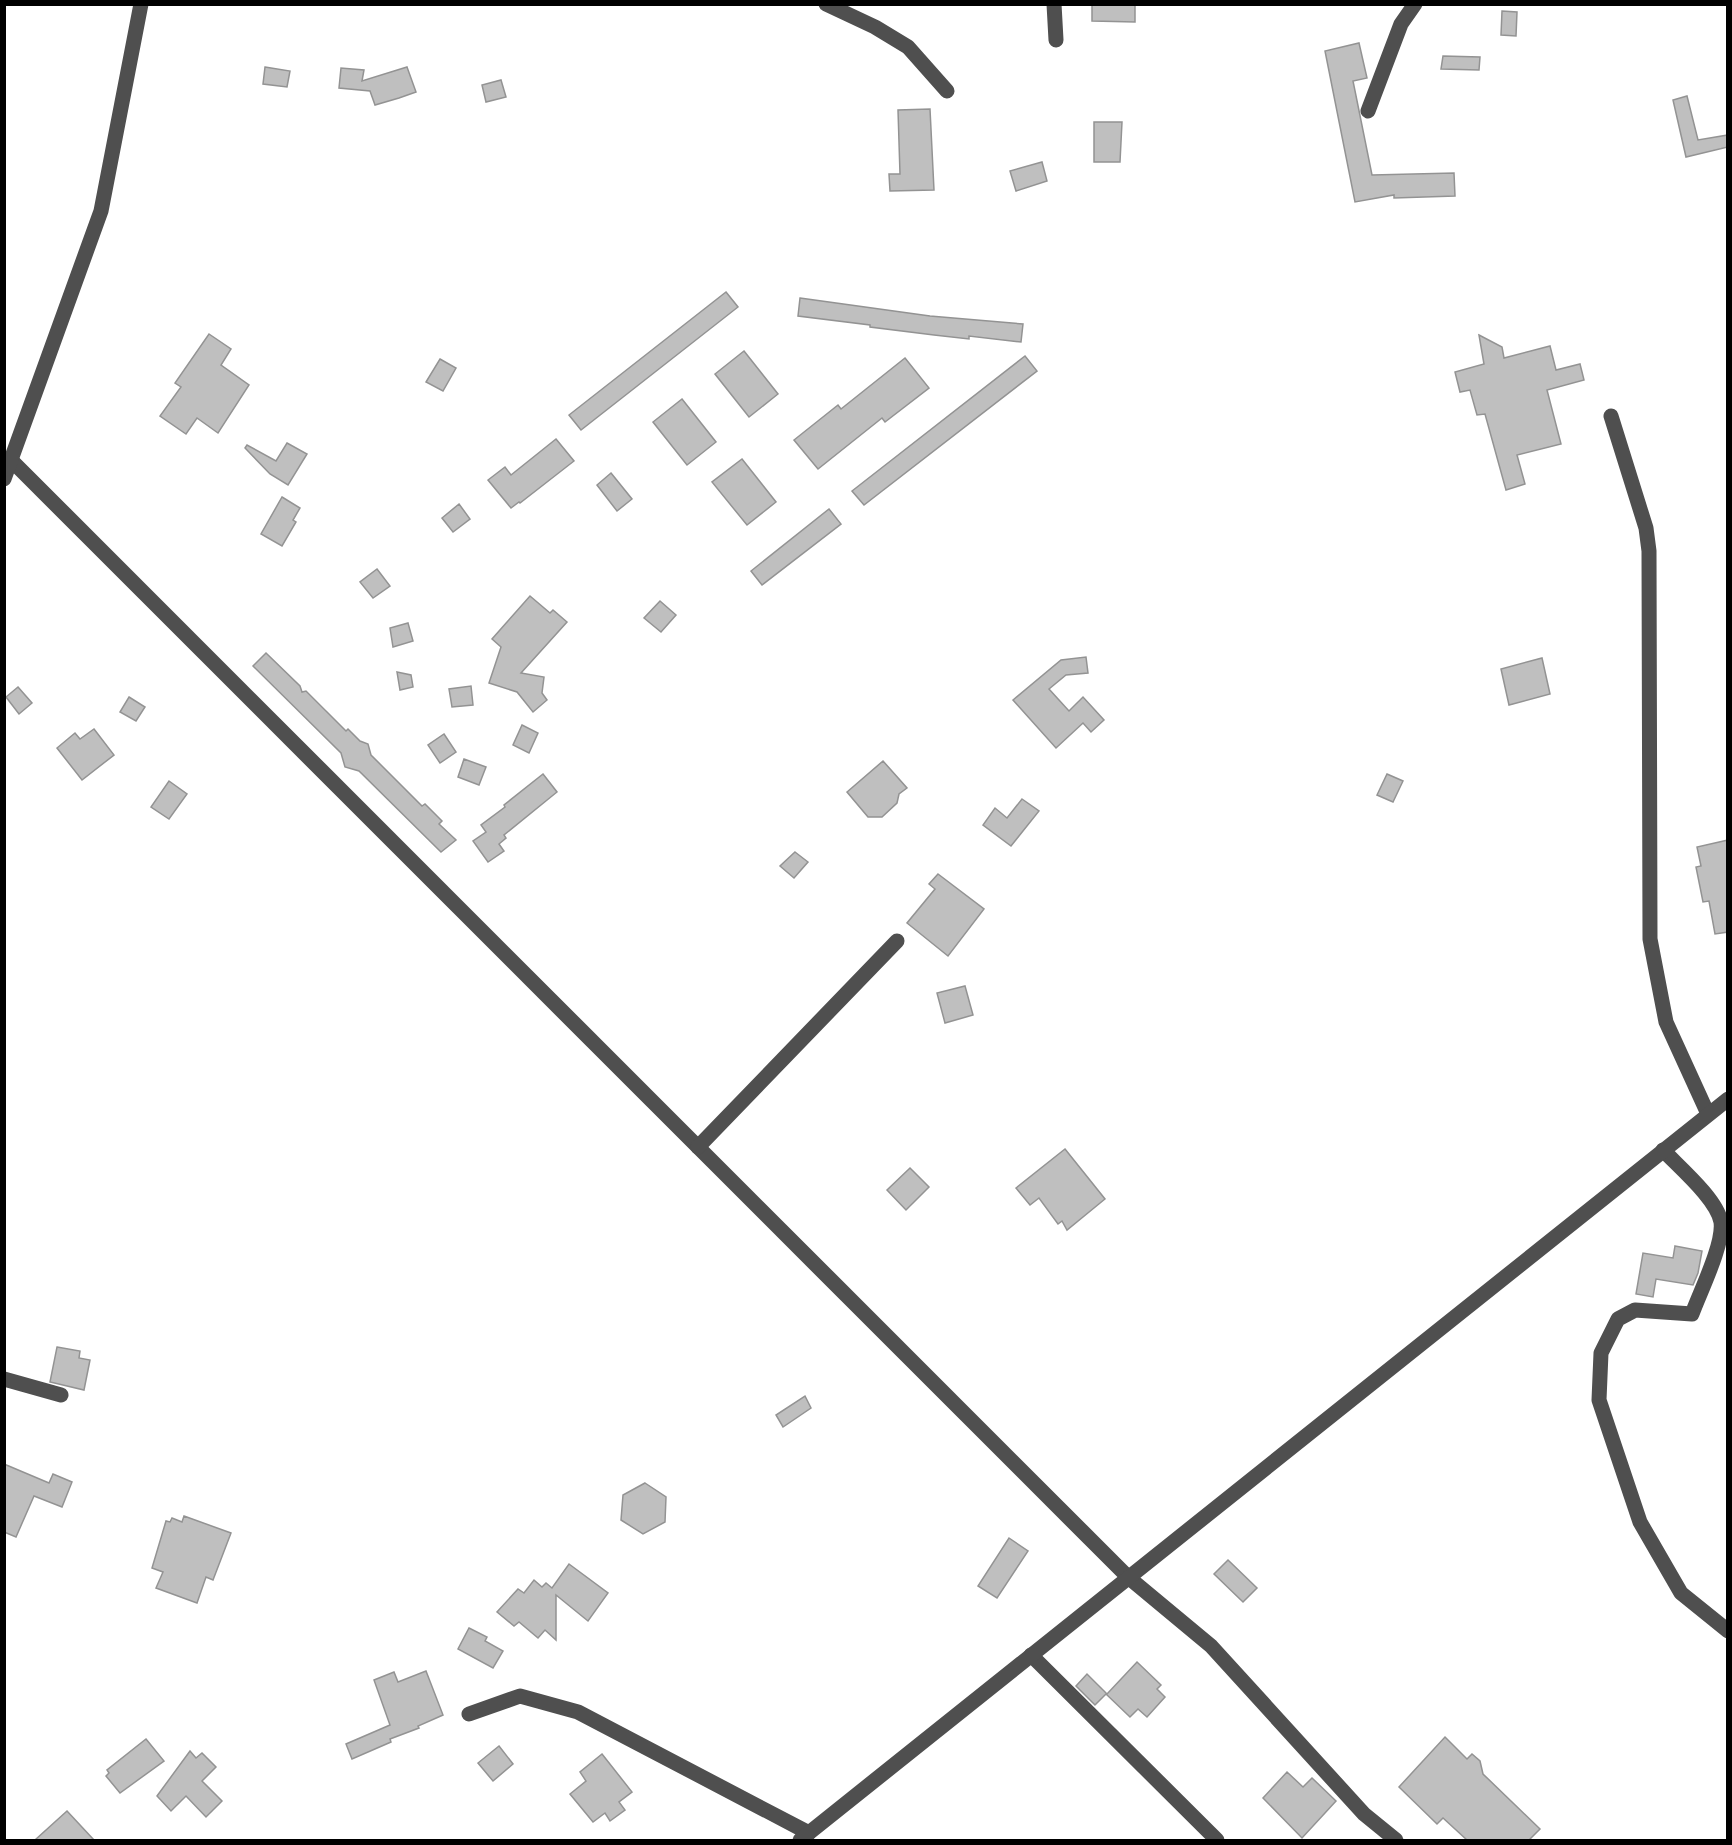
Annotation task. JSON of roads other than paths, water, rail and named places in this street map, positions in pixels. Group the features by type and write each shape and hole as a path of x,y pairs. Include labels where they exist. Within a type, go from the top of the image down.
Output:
{"street":[{"path":"4,479 101,211 141,4"},
{"path":"826,4 875,27 908,47 947,91"},
{"path":"1054,4 1056,40"},
{"path":"1368,111 1401,24 1415,4"},
{"path":"1611,416 1646,528 1649,551 1650,939 1666,1022 1708,1114"},
{"path":"12,462 1128,1577 1211,1646 1364,1814 1395,1840"},
{"path":"698,1147 897,941"},
{"path":"469,1714 520,1696 578,1712 804,1837 1728,1099"},
{"path":"1663,1150 1711,1202 1721,1220 1721,1236 1692,1314 1635,1310 1618,1319 1601,1353 1599,1400 1640,1522 1681,1593 1728,1631"},
{"path":"4,1379 61,1395"},
{"path":"1031,1655 1217,1840"}]}
